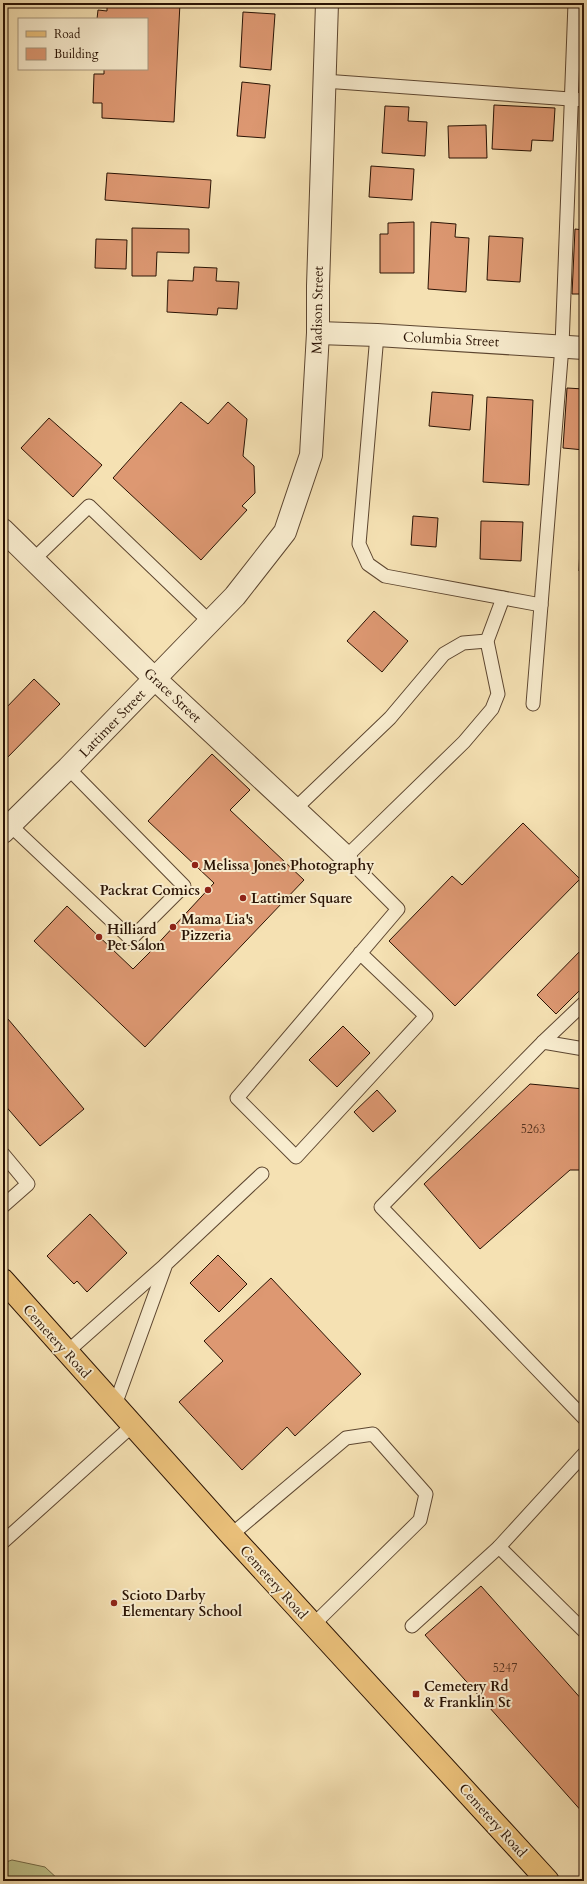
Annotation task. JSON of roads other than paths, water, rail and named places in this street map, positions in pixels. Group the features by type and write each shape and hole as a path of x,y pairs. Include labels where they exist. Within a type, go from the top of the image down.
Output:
{"main road":[{"name":"Cemetery Road","path":"3,1280 231,1535 548,1881"}],"street":[{"name":"Madison Street","path":"235,596 285,532 311,455 318,333 318,278 327,3"},
{"name":"Columbia Street","path":"318,333 377,335 584,348"},
{"name":"Grace Street","path":"3,530 155,679 346,857"},
{"name":"Lattimer Street","path":"7,828 68,768 235,596"}],"lane":[{"path":"533,704 562,346 578,99 575,3"},
{"path":"324,81 578,99"},
{"path":"377,335 359,544 368,564 385,576 541,605"},
{"path":"33,560 89,506 210,622"},
{"path":"360,953 426,1016 296,1157 237,1098 360,953 398,909 346,857 464,742 492,709 498,694 487,641 503,598"},
{"path":"295,809 390,718 444,654 463,643 487,641"},
{"path":"7,828 131,939 184,886 68,768"},
{"path":"584,1004 543,1042 381,1207 584,1418"},
{"path":"543,1042 584,1049"},
{"path":"3,1154 28,1184 3,1206"},
{"path":"67,1352 166,1264 262,1174"},
{"path":"115,1405 166,1264"},
{"path":"3,1542 132,1425"},
{"path":"231,1535 346,1438 373,1434 426,1494 420,1520 313,1625"},
{"path":"412,1626 499,1547 584,1454"},
{"path":"499,1547 584,1631"}],"place":[{"name":"Melissa Jones Photography","path":"195,865"},
{"name":"Packrat Comics","path":"208,890"},
{"name":"Lattimer Square","path":"243,898"},
{"name":"Mama Lia's Pizzeria","path":"173,927"},
{"name":"Hilliard Pet Salon","path":"99,937"},
{"name":"Scioto Darby Elementary School","path":"114,1603"},
{"name":"Cemetery Rd & Franklin St","path":"416,1694"}]}
